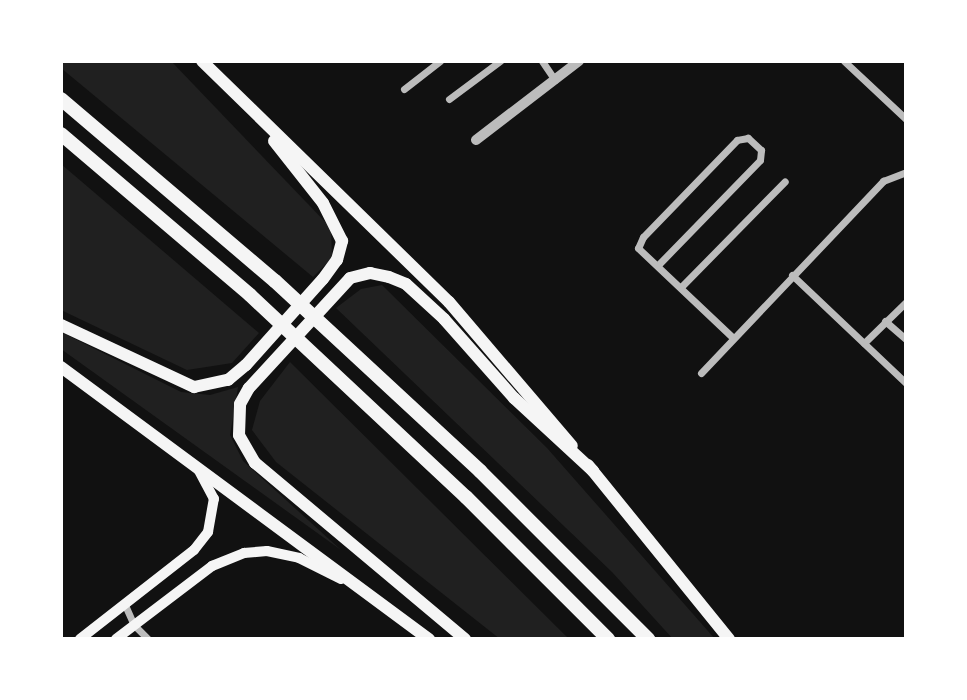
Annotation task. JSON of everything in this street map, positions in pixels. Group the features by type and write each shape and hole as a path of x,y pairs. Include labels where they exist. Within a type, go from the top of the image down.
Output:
{"highway":[{"path":"61,99 275,281 480,471 648,639"},
{"path":"61,134 250,295 466,496 608,639"}],"main road":[{"path":"202,61 449,302 593,471 729,639"},
{"path":"61,326 194,387 229,380 323,279 339,251 338,224 248,106"},
{"path":"465,639 268,474 245,449 239,435 240,404 337,291 350,278 370,273 406,284 444,319 547,431 593,471"},
{"path":"61,368 429,639"},
{"path":"80,639 194,550 208,532 215,499 198,468"},
{"path":"116,639 212,566 244,553 267,551 299,558 365,592"}],"street":[{"path":"404,89 440,61"},
{"path":"449,99 500,61"},
{"path":"542,61 555,80"},
{"path":"476,140 579,61"},
{"path":"844,61 906,119"},
{"path":"658,265 760,160 761,149 748,138 737,140 642,237 638,248 732,337"},
{"path":"701,373 732,337 883,181 906,172"},
{"path":"681,287 785,181"},
{"path":"792,275 906,383"},
{"path":"864,343 906,302"},
{"path":"885,321 906,339"},
{"path":"125,605 134,625 148,639"}],"shaded area":[{"path":"61,61 171,61 331,228 332,258 313,277 61,68"},
{"path":"61,164 259,333 232,363 187,370 61,310"},
{"path":"382,285 547,448 715,639 673,639 612,572 336,308 361,289"},
{"path":"61,332 181,392 210,395 238,387 230,435 243,461 341,550 61,349"},
{"path":"290,362 569,639 500,639 276,462 252,430 260,401"}]}
